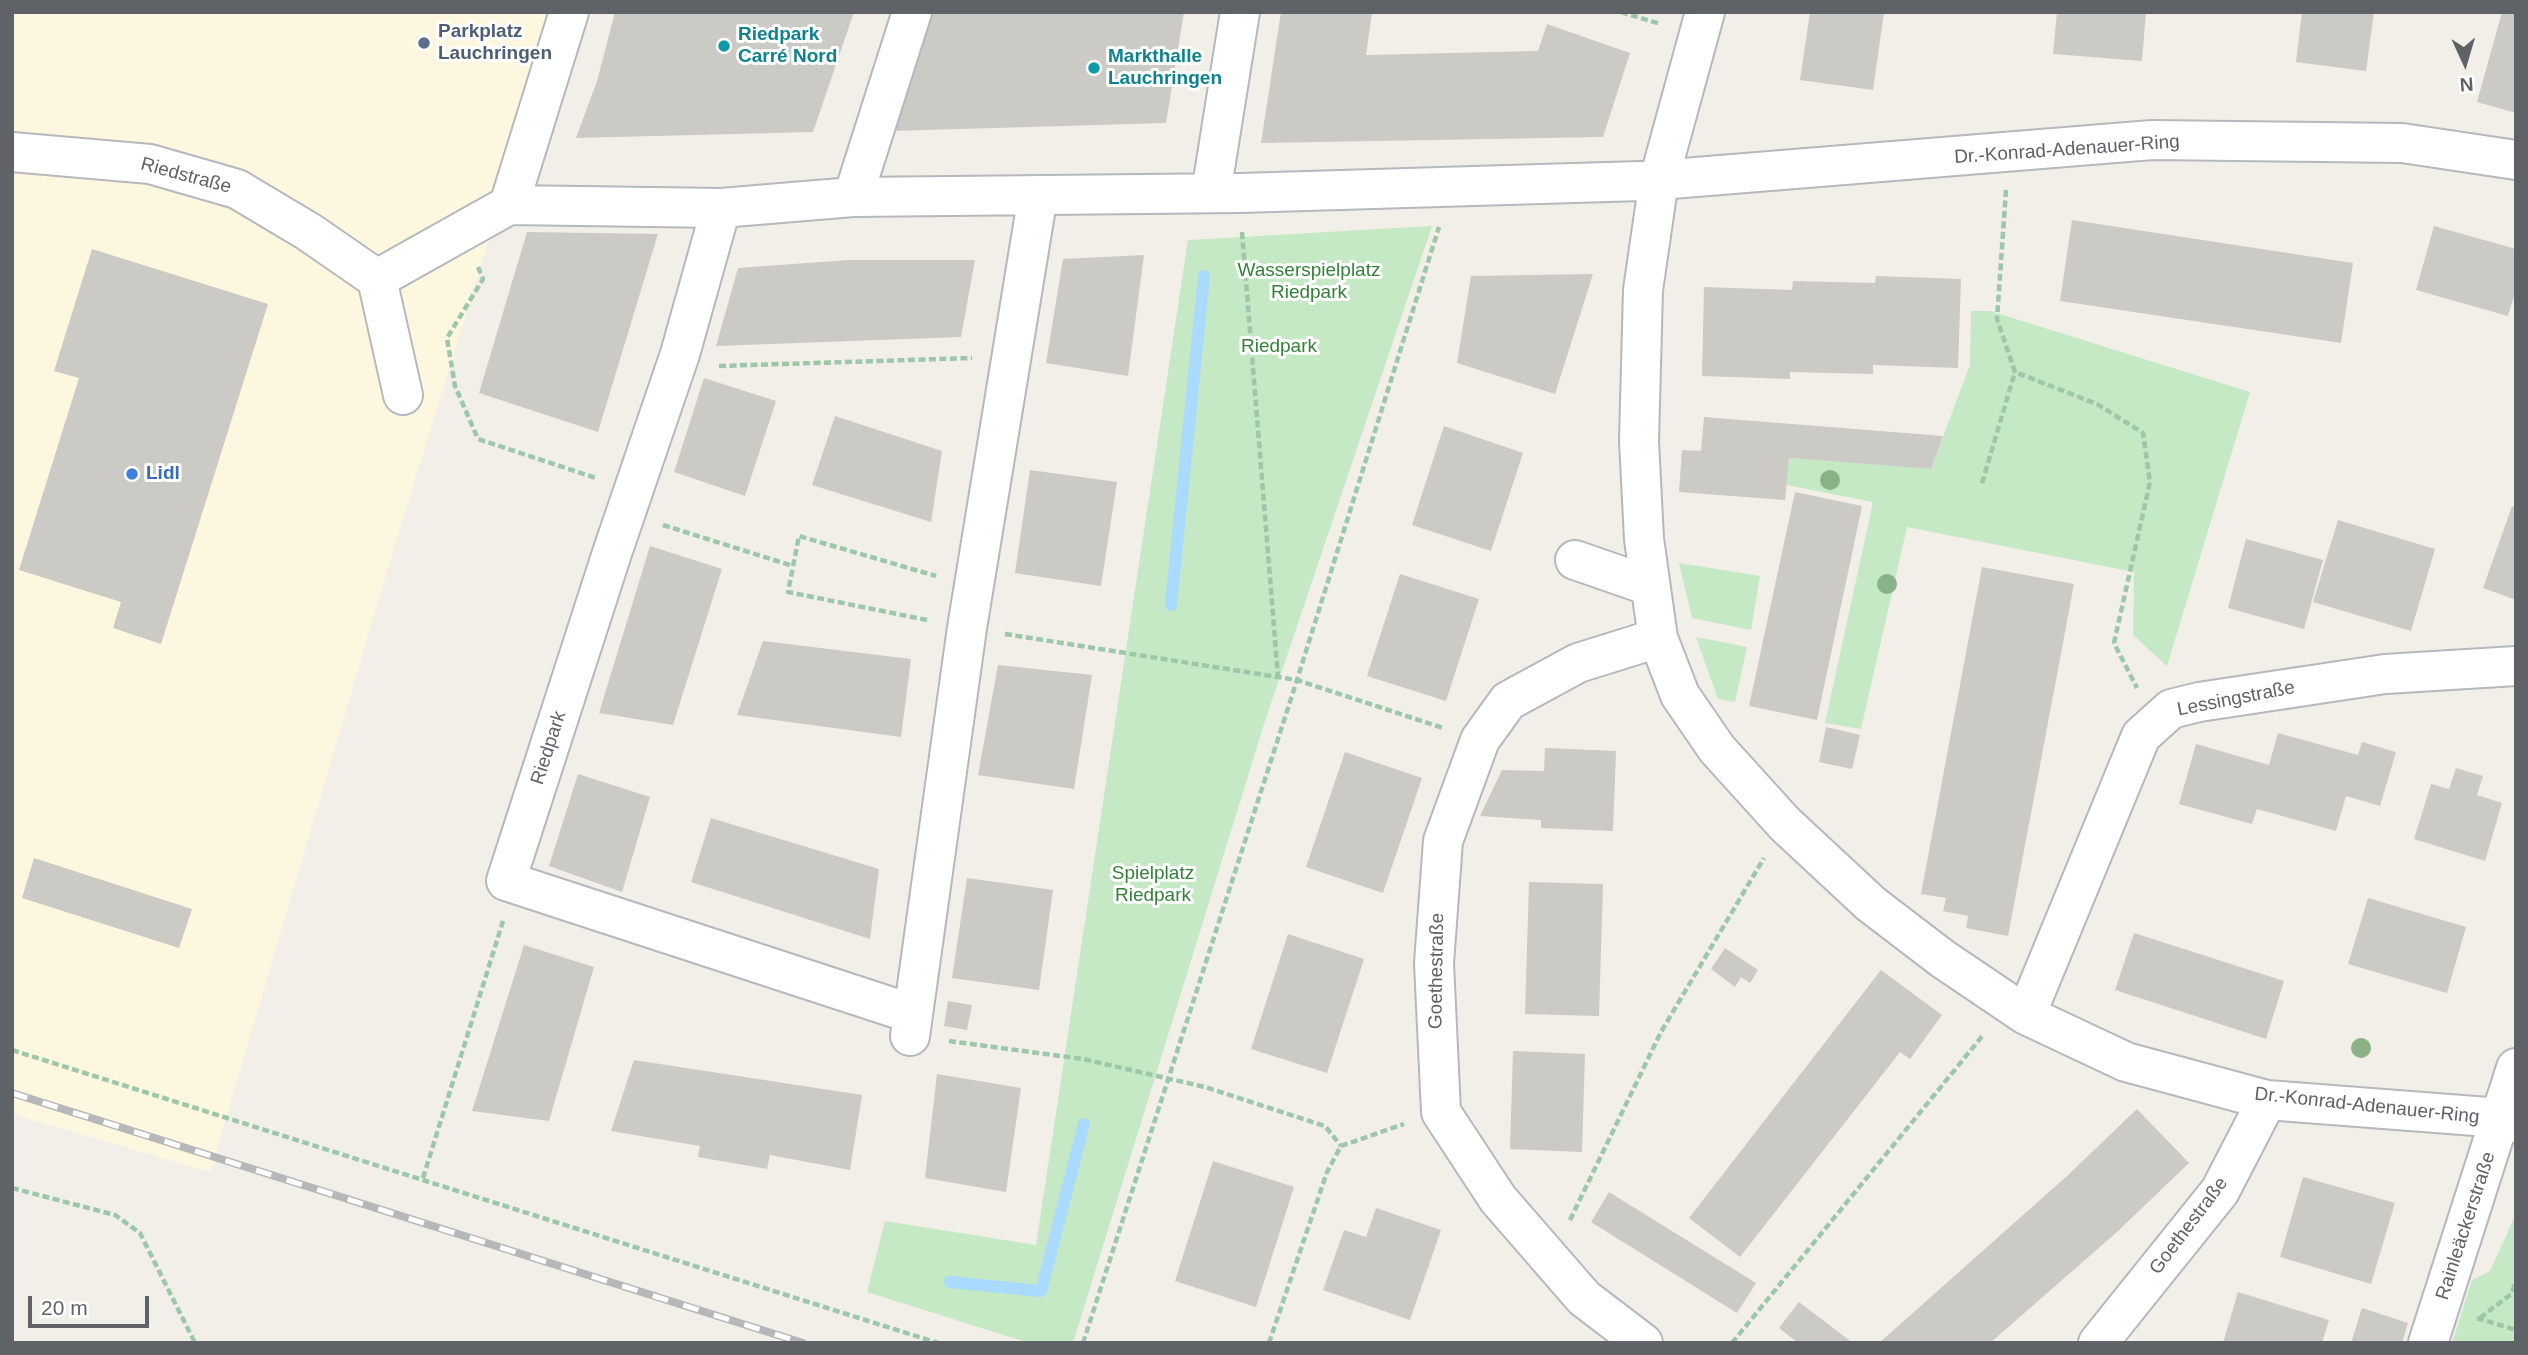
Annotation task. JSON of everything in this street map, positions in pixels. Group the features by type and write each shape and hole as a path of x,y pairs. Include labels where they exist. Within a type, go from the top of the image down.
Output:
{"street":[{"path":"509,205 569,12"},
{"path":"853,197 912,12"},
{"path":"1226,193 1240,12"},
{"name":"Dr.-Konrad-Adenauer-Ring","path":"1705,12 1650,181 1643,290 1639,441 1644,539 1658,638 1680,695 1717,749 1785,824 1871,904 1943,959 2017,1009 2126,1062 2267,1100 2508,1121"},
{"name":"Dr.-Konrad-Adenauer-Ring","path":"1650,181 2008,154 2152,140 2402,143 2516,160"},
{"name":"Riedstraße","path":"12,152 150,164 237,189 309,232 377,279"},
{"path":"403,395 377,279 464,227 509,205 721,208 853,197 1226,193 1650,181"},
{"path":"514,885 911,1025 973,587 1038,195"},
{"name":"Riedpark","path":"514,885 506,881 680,355 721,208"},
{"path":"1575,560 1650,586"},
{"name":"Goethestraße","path":"1441,1112 1434,963 1443,841 1480,740 1508,701 1578,663 1658,638"},
{"name":"Lessingstraße","path":"2017,1009 2141,736 2171,709 2260,692 2385,674 2516,666"},
{"name":"Rainleäckerstraße","path":"2428,1343 2508,1121 2516,1068"},
{"name":"Goethestraße","path":"2098,1343 2220,1191 2267,1100"},
{"path":"1441,1112 1498,1199 1584,1298 1643,1343"}],"path":[{"path":"1982,483 2015,372 1997,319 2008,154"},
{"path":"1083,1343 1297,680 1452,186"},
{"path":"1226,193 1278,677"},
{"path":"464,227 483,279 447,338 455,386 478,439 793,566"},
{"path":"680,355 722,367 1012,357"},
{"path":"2015,372 2097,404 2143,433 2150,482 2114,643 2155,721"},
{"path":"973,587 799,536 788,592 967,628 1297,680 1480,740"},
{"path":"1550,1259 1661,1032 1785,824"},
{"path":"423,1178 514,885"},
{"path":"1732,1343 2017,1009"},
{"path":"911,1025 1083,1059 1205,1087 1325,1126 1341,1146"},
{"path":"12,1050 938,1343"},
{"path":"1269,1343 1322,1184 1341,1146 1441,1112"},
{"path":"12,1188 115,1214 140,1233 195,1343"},
{"path":"2477,1331 2480,1319 2511,1294 2516,1282"}],"shaded area":[{"path":"12,12 559,12 393,551 210,1172 12,1114"}],"green space":[{"name":"Riedpark","path":"1432,226 1264,724 1073,1343 1029,1343 867,1292 885,1221 1036,1245 1188,240"},
{"path":"1971,311 1990,311 2250,392 2167,666 2133,635 2134,572 1907,527 1861,729 1825,723 1873,502 1786,485 1789,458 1931,469 1970,365"},
{"path":"1679,563 1760,576 1751,630 1692,618"},
{"path":"1696,637 1747,647 1735,702 1718,699"},
{"path":"2516,1214 2516,1343 2452,1343 2472,1280 2490,1271"}],"building":[{"name":"Riedpark Carré Nord","path":"615,12 854,12 813,132 576,138 597,81"},
{"name":"Markthalle Lauchringen","path":"929,12 1184,12 1166,123 891,131"},
{"path":"1281,12 1372,12 1366,55 1538,51 1547,24 1630,53 1603,137 1261,143"},
{"path":"1810,12 1884,12 1873,90 1800,80"},
{"path":"2057,12 2146,12 2142,61 2053,54"},
{"path":"2302,12 2374,12 2366,71 2296,62"},
{"path":"2502,12 2516,12 2516,113 2477,102"},
{"path":"2072,220 2353,263 2341,343 2060,301"},
{"path":"2434,226 2516,249 2516,290 2508,316 2416,290"},
{"path":"527,232 658,234 598,432 479,393"},
{"name":"Lidl","path":"92,249 268,304 161,644 113,628 121,602 19,570 79,378 54,371"},
{"path":"1144,255 1128,376 1046,363 1063,259"},
{"path":"849,260 975,260 961,337 716,346 738,268"},
{"path":"1593,274 1555,394 1457,363 1471,276"},
{"path":"1876,276 1961,279 1958,368 1873,365 1873,374 1790,372 1790,379 1702,376 1704,287 1792,290 1793,281 1875,283"},
{"path":"704,378 776,401 745,496 674,472"},
{"path":"835,416 942,451 931,522 812,485"},
{"path":"1704,417 1943,436 1931,469 1789,458 1785,500 1679,492 1682,450 1701,451"},
{"path":"1444,426 1523,453 1491,551 1412,525"},
{"path":"1030,470 1117,482 1101,586 1015,573"},
{"path":"1795,492 1862,506 1817,720 1749,706"},
{"path":"2512,506 2516,508 2516,600 2483,588"},
{"path":"2338,520 2435,549 2411,631 2313,602"},
{"path":"2246,539 2323,560 2304,629 2228,608"},
{"path":"650,546 722,569 673,725 599,713"},
{"path":"1982,567 2074,584 2008,936 1966,928 1968,916 1943,911 1946,898 1921,894"},
{"path":"1400,574 1479,599 1446,701 1367,676"},
{"path":"763,641 911,659 901,737 737,715"},
{"path":"998,665 1092,675 1074,789 978,775"},
{"path":"1826,727 1860,735 1852,769 1819,762"},
{"path":"2278,733 2358,755 2362,742 2396,752 2380,806 2346,796 2336,831 2257,809 2252,824 2179,804 2196,744 2269,765"},
{"path":"1545,748 1616,751 1613,831 1541,828 1541,820 1480,816 1502,770 1544,771"},
{"path":"1345,752 1422,778 1383,893 1306,867"},
{"path":"2456,768 2483,776 2477,795 2502,803 2485,861 2414,839 2431,784 2449,789"},
{"path":"578,774 650,797 622,892 549,866"},
{"path":"711,818 879,869 870,939 691,882"},
{"path":"34,858 192,909 179,948 22,898"},
{"path":"967,878 1053,890 1039,990 952,978"},
{"path":"1529,882 1603,884 1599,1016 1525,1014"},
{"path":"2368,898 2466,927 2447,993 2348,964"},
{"path":"2134,933 2284,981 2266,1039 2115,990"},
{"path":"1288,934 1364,959 1327,1073 1251,1049"},
{"path":"524,945 594,967 549,1121 472,1111"},
{"path":"1725,948 1758,970 1750,983 1741,977 1735,987 1711,969"},
{"path":"1881,970 1942,1015 1910,1059 1900,1052 1740,1257 1689,1218"},
{"path":"948,1001 972,1005 967,1030 944,1026"},
{"path":"1513,1051 1585,1054 1582,1152 1510,1149"},
{"path":"634,1060 862,1095 850,1170 770,1155 767,1169 698,1157 700,1146 611,1131"},
{"path":"937,1074 1021,1088 1006,1192 925,1178"},
{"path":"2137,1109 2189,1163 2117,1232 1990,1343 1879,1343 2067,1176"},
{"path":"1213,1161 1294,1187 1256,1307 1175,1281"},
{"path":"2303,1177 2395,1203 2371,1284 2280,1257"},
{"path":"1609,1192 1756,1283 1737,1313 1591,1222"},
{"path":"1376,1208 1441,1230 1410,1320 1323,1290 1344,1230 1366,1237"},
{"path":"2238,1292 2329,1320 2322,1343 2223,1343"},
{"path":"1799,1302 1853,1343 1798,1343 1779,1328"},
{"path":"2362,1308 2408,1323 2402,1343 2351,1343"}],"waterway":[{"path":"1171,605 1204,276"},
{"path":"950,1282 1041,1291 1084,1124"}],"railway":[{"path":"12,1093 803,1343"}],"place":[{"name":"Parkplatz Lauchringen","path":"424,43"},
{"name":"Riedpark Carré Nord","path":"724,46"},
{"name":"Markthalle Lauchringen","path":"1094,68"},
{"name":"Lidl","path":"132,474"}],"park label":[{"name":"Wasserspielplatz Riedpark","path":"1309,282"},
{"name":"Spielplatz Riedpark","path":"1153,885"}]}
